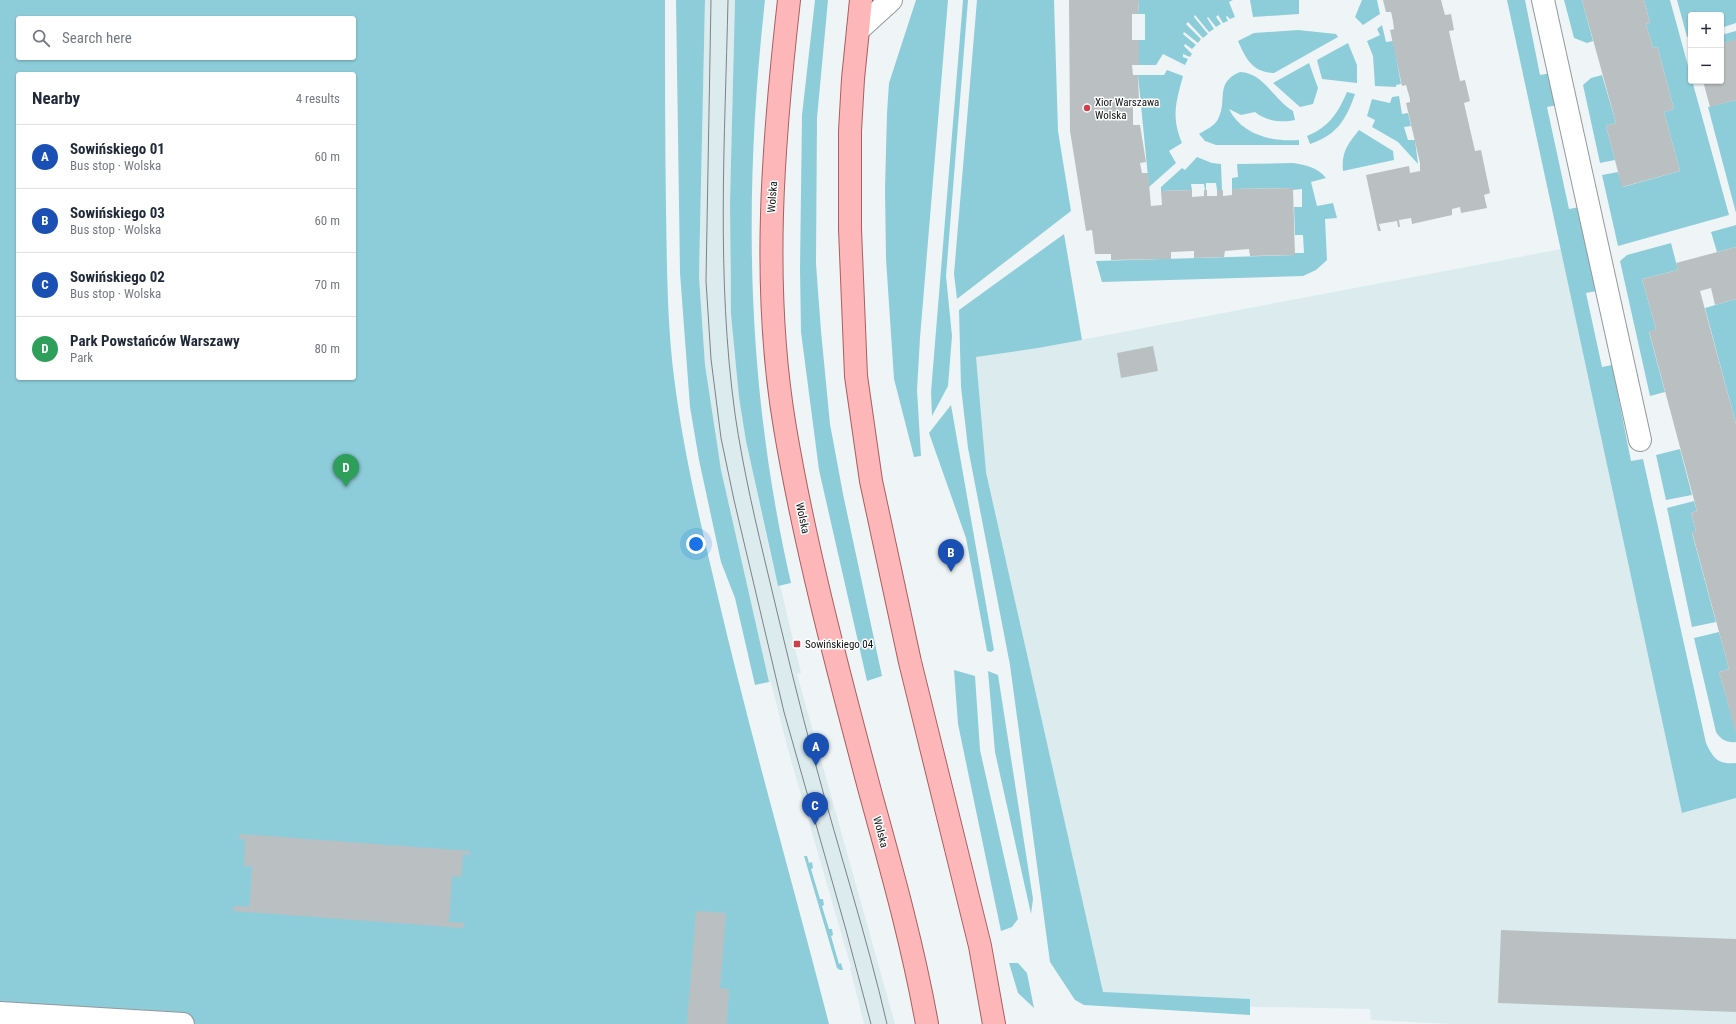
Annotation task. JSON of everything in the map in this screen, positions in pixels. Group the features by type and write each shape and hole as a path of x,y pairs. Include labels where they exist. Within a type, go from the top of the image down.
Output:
{"main road":[{"name":"Wolska","path":"788,0 778,102 770,219 774,341 784,427 822,606 910,938 927,1024"},
{"path":"861,0 850,131 850,229 856,376 871,481 910,662 980,946 994,1024"}],"street":[{"path":"858,30 891,0"},
{"path":"1543,0 1640,440"},
{"path":"0,1014 183,1024"}],"shaded area":[{"path":"0,0 665,0 665,158 668,294 674,377 682,431 704,539 730,647 829,1024 0,1024"},
{"path":"676,0 705,0 699,276 705,365 721,470 769,682 755,685 735,598 721,562 699,460 690,407 680,273"},
{"path":"705,0 735,0 730,202 730,280 736,363 746,441 771,557 778,586 780,585 801,673 797,674 895,1024 864,1024 851,967 788,750 771,682 769,682 728,505 716,445 705,365 699,276"},
{"path":"735,0 765,0 753,148 753,293 757,365 765,437 776,510 791,583 778,586 746,441 739,397 731,314 730,202"},
{"path":"815,0 828,0 817,118 816,264 821,331 830,424 843,494 882,676 867,681 819,470 801,332 800,268 802,115"},
{"path":"916,0 948,0 920,338 917,390 921,456 914,457 894,379 886,259 885,189 889,83"},
{"path":"963,0 968,0 946,276 952,336 948,386 932,416 931,392"},
{"path":"977,0 1054,0 1058,131 1071,211 957,299 954,274"},
{"path":"1139,0 1233,0 1229,2 1235,17 1230,19 1227,16 1228,21 1223,23 1218,15 1216,17 1221,24 1216,27 1208,17 1207,18 1214,29 1209,32 1195,15 1194,17 1208,34 1203,38 1188,22 1186,24 1201,39 1198,43 1184,32 1183,34 1196,45 1192,49 1185,44 1184,46 1192,54 1190,57 1183,54 1183,57 1188,59 1185,65 1163,54 1156,65 1139,65 1139,40 1145,40 1145,14 1138,14"},
{"path":"1250,0 1299,0 1299,14 1253,17"},
{"path":"1362,0 1377,0 1380,14 1363,25 1355,17"},
{"path":"1507,0 1525,0 1540,75 1551,73 1558,105 1547,107 1569,209 1580,207 1597,291 1586,293 1602,367 1612,365 1631,461 1643,459 1706,743 1711,753 1720,762 1736,763 1736,798 1682,813"},
{"path":"1564,0 1582,0 1593,41 1587,43 1574,38"},
{"path":"1644,0 1670,0 1688,66 1688,84 1693,84 1729,215 1618,246 1602,175 1618,172 1623,187 1680,171 1664,112 1674,109 1658,49 1657,47 1653,48 1646,24 1650,23"},
{"path":"1677,0 1736,0 1736,23 1724,27 1724,12 1688,12 1687,37"},
{"path":"1382,25 1386,42 1393,41 1401,84 1396,85 1396,87 1375,86 1373,56 1367,41 1380,35 1377,29"},
{"path":"1298,30 1336,34 1338,37 1274,73 1266,72 1255,67 1247,59 1238,41 1254,33"},
{"path":"1736,31 1736,40 1724,43 1724,34"},
{"path":"1348,43 1357,65 1357,83 1322,79 1317,60"},
{"path":"1309,63 1318,88 1313,104 1300,107 1273,83"},
{"path":"1167,70 1183,76 1178,94 1176,110 1177,125 1182,143 1169,151 1176,163 1149,187 1138,75 1164,75"},
{"path":"1240,72 1248,73 1256,77 1268,87 1286,106 1293,111 1295,120 1285,121 1269,119 1255,112 1241,115 1229,109 1235,118 1250,131 1259,135 1278,140 1299,140 1299,145 1216,145 1205,141 1199,134 1217,121 1221,112 1224,86 1232,76"},
{"path":"1602,75 1616,123 1606,126 1615,160 1600,163 1583,85 1591,78"},
{"path":"1347,92 1355,94 1344,119 1334,131 1310,144 1307,136 1327,124 1336,113"},
{"path":"1399,96 1402,114 1408,113 1411,126 1404,127 1408,140 1415,140 1418,164 1398,142 1372,127 1375,120 1367,116 1372,99 1390,103 1392,97"},
{"path":"1736,100 1736,213 1708,107"},
{"path":"1359,130 1393,151 1394,160 1343,171 1344,153"},
{"path":"1197,157 1212,163 1221,164 1222,190 1217,190 1216,183 1206,183 1206,190 1204,184 1191,184 1192,190 1161,191 1161,187 1182,168 1185,170"},
{"path":"1293,163 1307,166 1323,174 1326,178 1311,182 1317,206 1333,203 1337,218 1325,219 1327,260 1316,270 1303,276 1102,282 1096,261 1295,255 1295,253 1304,253 1303,235 1295,235 1294,207 1302,207 1302,189 1232,189 1232,178 1238,177 1237,164"},
{"path":"1736,225 1736,247 1717,252 1711,232"},
{"path":"1064,234 1082,340 976,357 986,472 1103,992 1250,999 1250,1015 1084,1005 1075,1000 1050,962 1010,665 968,448 961,387 959,310"},
{"path":"1671,243 1678,270 1642,279 1656,329 1649,332 1665,392 1650,396 1620,261 1627,255"},
{"path":"1561,249 1683,813 1736,798 1736,1024 1451,1024 1371,1020 1370,1009 1105,1004 961,359 1038,348"},
{"path":"1736,299 1736,424 1705,308"},
{"path":"951,405 994,650 991,652 987,651 966,538 929,433"},
{"path":"1680,449 1692,495 1666,500 1656,455"},
{"path":"1694,501 1697,511 1691,513 1696,531 1692,533 1716,622 1692,627 1667,508"},
{"path":"1719,632 1729,669 1719,672 1736,731 1736,742 1724,740 1716,732 1694,638"},
{"path":"954,670 975,676 980,750 1018,919 1012,927 1001,931 958,724"},
{"path":"988,671 998,675 1033,899 1031,914 995,752"},
{"path":"804,856 807,856 809,863 812,862 813,868 811,869 820,899 823,899 824,905 822,906 829,929 832,929 833,935 831,936 839,964 841,963 843,970 837,968"},
{"path":"1009,963 1018,963 1027,973 1034,1008 1018,993"}],"building":[{"path":"1069,0 1139,0 1138,14 1132,14 1132,40 1139,40 1139,65 1132,65 1133,75 1138,75 1139,100 1133,100 1133,125 1140,125 1146,162 1140,163 1142,173 1148,173 1151,206 1162,205 1161,191 1192,190 1192,197 1204,196 1204,190 1207,190 1207,196 1217,196 1217,190 1223,190 1223,196 1232,195 1232,189 1293,188 1295,255 1250,256 1249,249 1225,251 1224,257 1194,258 1194,251 1171,252 1171,259 1111,260 1111,254 1095,254 1092,230 1086,231 1070,131"},
{"path":"1383,0 1441,0 1445,15 1451,14 1454,30 1449,31 1460,81 1465,80 1470,101 1464,103 1475,151 1481,150 1490,193 1484,195 1487,208 1461,213 1460,207 1452,209 1452,215 1412,224 1411,218 1399,220 1400,227 1398,227 1397,221 1379,224 1381,231 1378,231 1366,175 1409,166 1410,173 1420,171 1420,163 1406,103 1410,102 1410,99 1406,85 1402,86 1390,30 1394,29 1391,12 1386,12"},
{"path":"1582,0 1644,0 1650,23 1646,24 1653,48 1657,47 1658,49 1674,109 1664,112 1680,171 1622,187 1606,126 1616,123"},
{"path":"1736,39 1736,100 1710,107 1704,84 1724,84 1724,43"},
{"path":"1736,247 1736,299 1715,305 1711,288 1700,291 1736,424 1736,733 1719,672 1729,669 1692,532 1696,531 1691,513 1697,511 1649,331 1656,329 1642,279 1678,270 1676,263"},
{"path":"1153,346 1158,371 1121,378 1117,353"},
{"path":"240,834 470,851 470,855 463,854 461,877 452,876 449,922 464,923 464,928 233,911 234,906 249,907 250,900 252,866 244,866 245,839 239,839"},
{"path":"696,911 726,913 720,988 729,989 727,1024 687,1024"},
{"path":"1501,930 1736,939 1736,1012 1498,1003"}],"tram line":[{"path":"711,0 706,281 711,359 721,438 734,500 784,712 871,1024"},
{"path":"728,0 723,207 725,310 735,414 750,496 792,672 825,798 871,959 887,1024"}],"place":[{"name":"Xior Warszawa Wolska","path":"1087,108"},
{"name":"Park Powstańców Warszawy","path":"346,487"},
{"name":"Sowińskiego 03","path":"951,572"},
{"name":"Sowińskiego 04","path":"797,644"},
{"name":"Sowińskiego 01","path":"816,766"},
{"name":"Sowińskiego 02","path":"815,825"}]}
